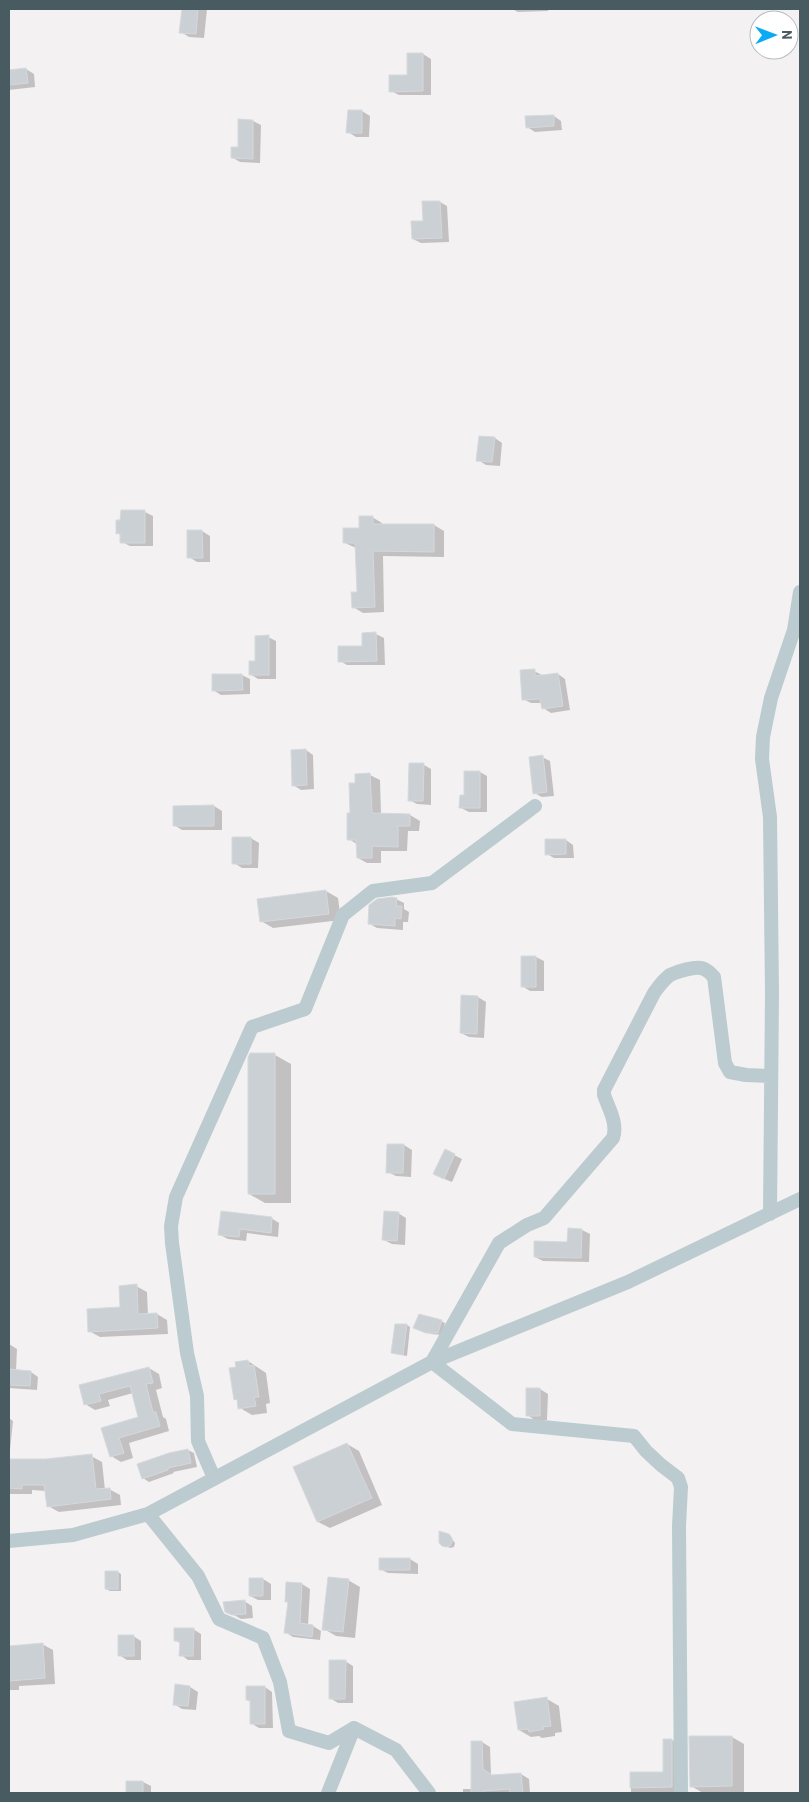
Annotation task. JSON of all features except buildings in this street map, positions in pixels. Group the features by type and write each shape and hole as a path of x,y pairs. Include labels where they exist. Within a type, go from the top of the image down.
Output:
{"street":[{"path":"770,1214 770,817 762,759 763,737 771,698 794,630 800,592"},
{"path":"214,1478 198,1441 196,1396 187,1353 171,1226 176,1196 252,1027 305,1009 343,915 373,891 432,883 535,806"},
{"path":"432,1362 499,1243 527,1225 544,1218 613,1138 615,1126 604,1096 604,1090 661,983 671,975 689,970 701,968 709,972 714,977 725,1063 730,1072 746,1076 771,1076"},
{"path":"9,1541 73,1534 148,1514 432,1362 628,1282 800,1199"},
{"path":"432,1362 512,1424 634,1436 646,1451 678,1478 681,1487 679,1526 681,1793"},
{"path":"148,1514 198,1576 218,1619 263,1638 280,1682 289,1731 329,1743 354,1728"},
{"path":"328,1793 354,1728"},
{"path":"354,1728 396,1750 429,1793"}]}
